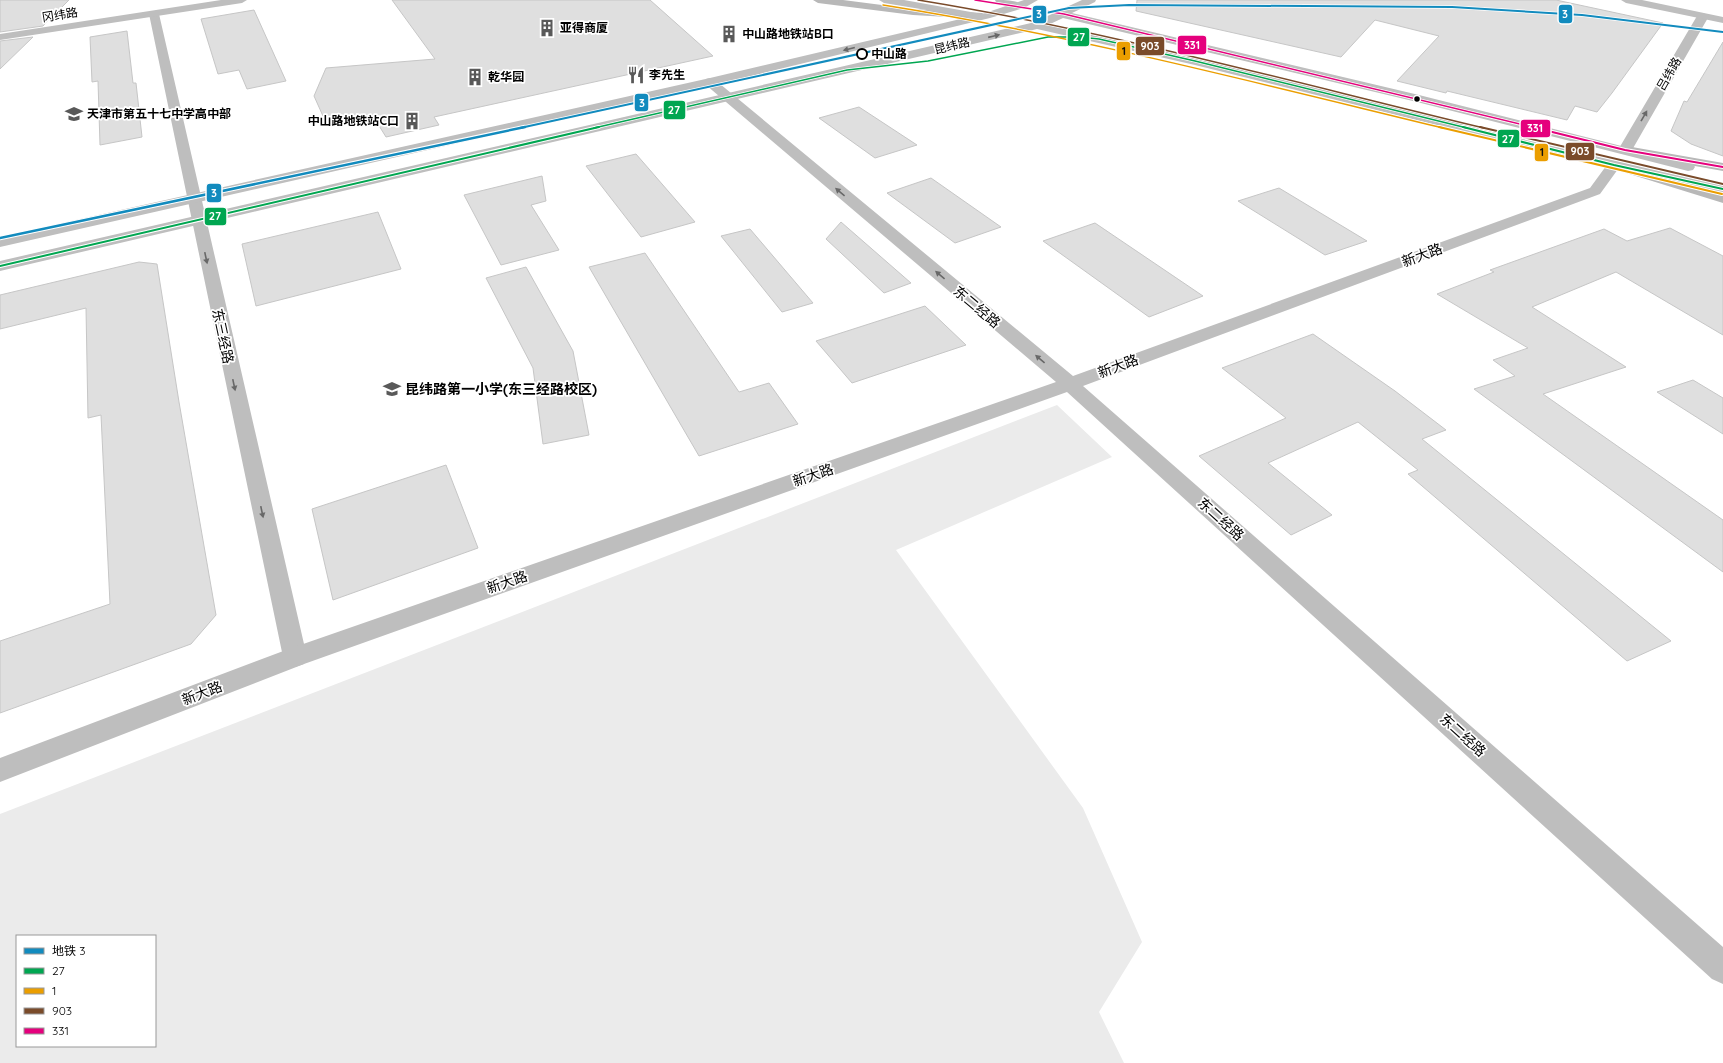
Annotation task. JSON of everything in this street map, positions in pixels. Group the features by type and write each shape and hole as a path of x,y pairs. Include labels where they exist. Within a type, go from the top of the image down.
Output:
{"main road":[{"name":"冈纬路","path":"0,37 242,0"},
{"path":"818,0 935,13 986,16"},
{"path":"975,0 1023,6"},
{"path":"1000,0 1148,35 1619,157 1723,189"},
{"path":"888,1 966,7 1054,6 1084,0"},
{"path":"1044,24 1091,0"},
{"path":"1626,0 1723,20"},
{"path":"888,1 915,6 935,13"},
{"path":"888,1 1024,23"},
{"name":"吕纬路","path":"1619,157 1710,5"},
{"name":"昆纬路","path":"0,242 710,82 901,37 1023,6"},
{"path":"901,37 932,24 937,20 935,13"},
{"name":"东三经路","path":"154,14 295,657"},
{"path":"901,37 983,26 1024,23 1090,25 1148,35"},
{"path":"1044,24 1099,39 1619,157 1723,176"},
{"name":"昆纬路","path":"0,266 1044,24"},
{"path":"847,70 928,61 1048,36 1099,39"},
{"name":"东二经路","path":"710,82 1070,384 1723,968"},
{"path":"1619,157 1723,167"},
{"path":"1619,157 1723,199"},
{"name":"新大路","path":"0,770 295,657 1070,384 1595,191 1619,157"}],"shaded area":[{"path":"1057,405 1112,457 896,550 1083,808 1142,942 1099,1012 1124,1063 0,1063 0,814"}],"building":[{"path":"0,0 69,0 43,26 0,32"},
{"name":"亚得商厦","path":"392,0 650,0 713,56 434,117 439,125 386,137 373,116 327,125 314,96 326,68 435,59"},
{"path":"1137,0 1556,0 1663,23 1597,112 1575,106 1567,120 1447,91 1446,93 1397,81 1439,36 1375,20 1341,57 1136,11"},
{"path":"254,10 286,81 247,89 239,70 218,74 201,19"},
{"path":"127,31 133,83 136,83 142,137 100,145 98,81 92,82 90,37"},
{"path":"33,37 0,69 0,41"},
{"path":"1723,42 1723,156 1691,144 1671,131 1684,101 1687,102"},
{"path":"859,107 917,145 875,158 819,118"},
{"path":"636,154 695,222 641,237 586,166"},
{"path":"542,176 546,201 531,205 559,250 501,265 464,195"},
{"path":"931,178 1001,227 955,243 887,193"},
{"path":"1279,188 1367,241 1325,255 1238,201"},
{"path":"378,212 401,269 256,306 242,244"},
{"path":"841,222 911,283 884,293 826,239"},
{"path":"1095,223 1203,296 1149,317 1043,241"},
{"path":"1670,228 1723,256 1723,335 1616,272 1532,307 1626,367 1543,394 1723,520 1723,572 1474,389 1515,376 1493,360 1528,348 1437,294 1494,272 1490,270 1604,229 1627,241"},
{"path":"750,229 813,303 782,312 721,236"},
{"path":"645,253 739,392 769,383 798,424 699,456 589,267"},
{"path":"139,262 157,264 216,615 191,644 0,713 0,641 110,604 101,415 88,418 86,308 0,329 0,295"},
{"path":"526,267 573,351 589,435 543,444 533,368 486,278"},
{"path":"925,306 966,345 852,383 816,341"},
{"path":"1313,334 1395,391 1446,430 1422,439 1671,641 1627,661 1408,474 1418,470 1358,422 1268,463 1332,515 1291,535 1199,456 1286,418 1222,368"},
{"path":"1693,380 1723,398 1723,434 1657,392"},
{"path":"446,465 478,548 333,600 312,509"}],"metro line":[{"name":"3","path":"0,238 641,103 1069,8 1129,5 1452,7 1582,15 1723,32"}],"transit line":[{"name":"903","path":"918,0 1024,18 1130,41 1387,105 1723,184"},
{"name":"331","path":"975,0 1064,14 1625,150 1723,167"},
{"name":"1","path":"883,5 941,14 1057,36 1115,49 1532,150 1722,194"},
{"name":"27","path":"0,266 847,70 928,61 1048,37 1080,37 1099,39 1195,61 1614,165 1723,189"}],"place":[{"name":"亚得商厦","path":"547,28"},
{"name":"中山路地铁站B口","path":"729,34"},
{"name":"中山路","path":"862,54"},
{"name":"李先生","path":"636,75"},
{"name":"乾华园","path":"475,77"},
{"name":"天津市第五十七中学高中部","path":"74,114"},
{"name":"中山路地铁站C口","path":"412,121"},
{"name":"昆纬路第一小学(东三经路校区)","path":"392,389"}]}
